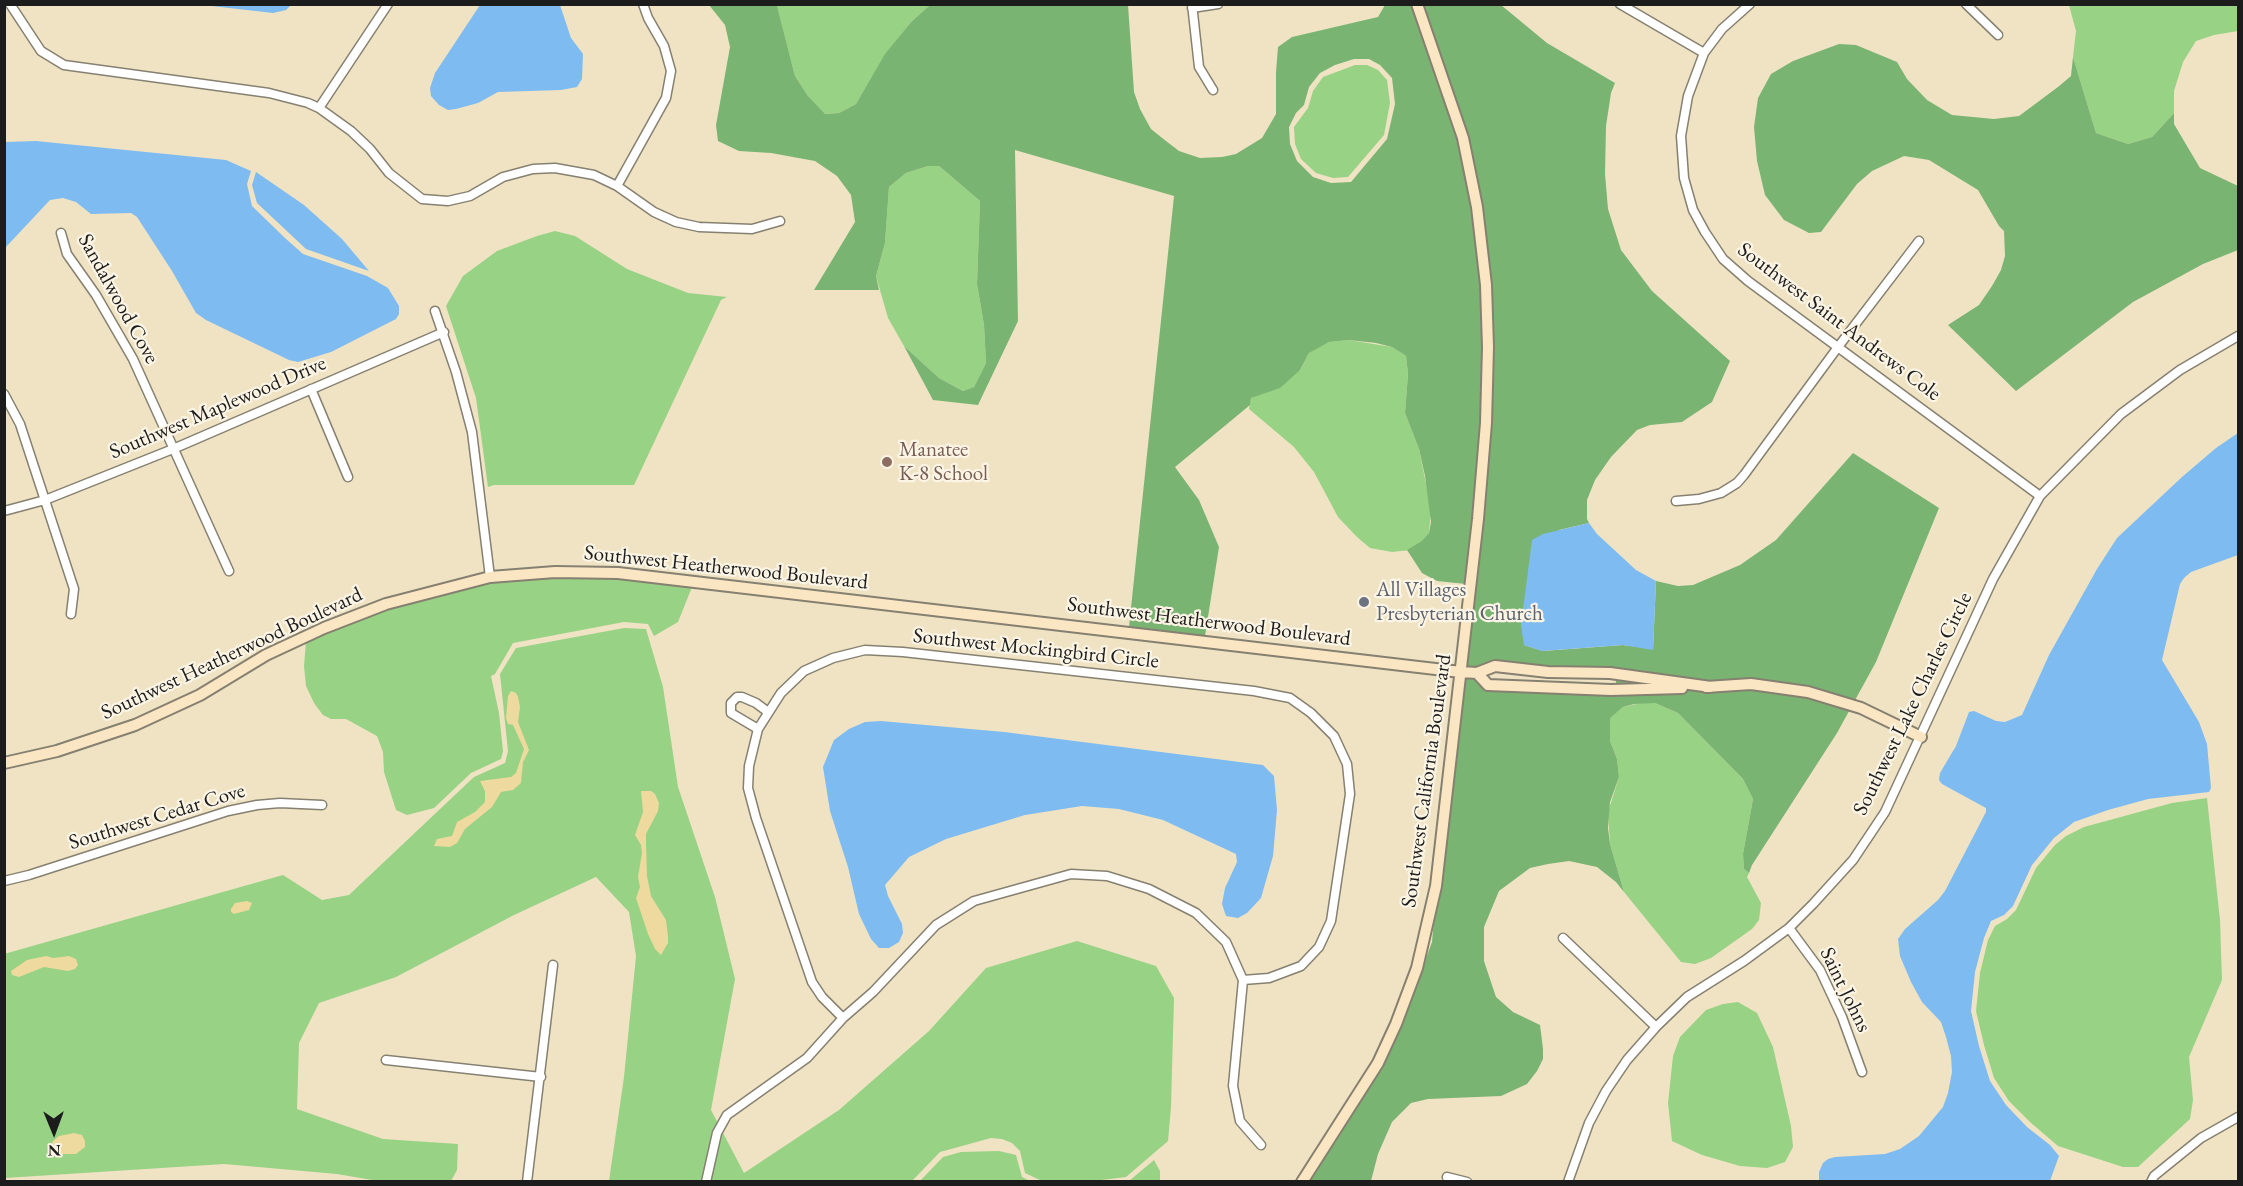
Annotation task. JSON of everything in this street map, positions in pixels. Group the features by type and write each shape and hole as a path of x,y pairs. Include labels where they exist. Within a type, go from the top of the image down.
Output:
{"street":[{"path":"10,4 41,51 64,65 268,93 319,108 351,131 370,148 389,174 422,199 448,201 470,196 503,177 533,169 555,168 594,175 617,186 654,212 676,222 699,227 752,230 780,220"},
{"path":"319,108 388,4"},
{"path":"617,186 666,98 671,71 664,46 643,4"},
{"path":"1213,90 1199,67 1192,6 1218,4"},
{"name":"Southwest California Boulevard","path":"1302,1182 1378,1063 1396,1024 1417,968 1436,886 1461,672 1486,423 1488,347 1486,285 1477,207 1463,138 1418,4"},
{"path":"1620,4 1704,53"},
{"name":"Southwest Saint Andrews Cole","path":"1750,4 1722,29 1704,53 1688,96 1681,136 1684,178 1693,210 1705,232 1723,259 1748,281 2040,496"},
{"path":"1966,4 1998,35"},
{"name":"Sandalwood Cove","path":"61,233 67,254 96,295 133,359 229,571"},
{"path":"1676,501 1712,496 1737,483 1919,241"},
{"path":"435,311 444,332 472,432 490,577"},
{"name":"Southwest Maplewood Drive","path":"4,511 45,500 172,449 444,332"},
{"name":"Southwest Lake Charles Circle","path":"1568,1182 1589,1123 1606,1091 1627,1060 1656,1027 1687,997 1744,961 1789,928 1853,860 1885,812 1993,579 2040,496 2121,414 2180,370 2238,336"},
{"path":"310,389 348,477"},
{"path":"4,394 20,424 74,589 71,614"},
{"name":"Southwest Heatherwood Boulevard","path":"4,763 57,751 135,725 200,695 266,655 324,627 375,608 490,577 555,572 618,573 1461,672 1477,673 1495,666 1548,672 1610,673 1711,687"},
{"name":"Southwest Mockingbird Circle","path":"843,1017 822,997 812,982 756,818 748,788 749,766 758,729 781,693 804,671 833,658 865,650 926,654 1254,691 1290,698 1311,712 1334,736 1347,764 1350,794 1330,921 1319,947 1300,966 1269,978 1243,980"},
{"path":"1595,672 1595,690"},
{"name":"Southwest Heatherwood Boulevard","path":"1477,673 1488,685 1595,690 1751,684 1808,692 1861,708 1921,737"},
{"path":"758,729 731,713 731,703 737,697 742,697 756,702 768,712"},
{"name":"Southwest Cedar Cove","path":"4,881 40,872 228,811 280,803 322,805"},
{"path":"706,1182 717,1133 727,1115 807,1058 843,1017 873,992 936,925 974,901 1071,874 1107,876 1138,885 1196,913 1226,942 1243,980 1233,1086 1240,1121 1261,1145"},
{"name":"Saint Johns","path":"1789,928 1820,970 1842,1017 1862,1072"},
{"path":"1563,938 1656,1027"},
{"path":"527,1182 553,965"},
{"path":"386,1060 541,1077"},
{"path":"2151,1182 2154,1176 2201,1138 2238,1117"},
{"path":"1447,1177 1467,1182"}],"green space":[{"path":"774,4 777,6 795,76 808,96 825,114 839,113 856,104 885,54 912,21 930,5 1128,5 1134,92 1140,109 1151,129 1179,151 1200,158 1236,154 1262,138 1276,114 1278,47 1292,37 1378,17 1385,5 1412,5 1458,139 1472,208 1481,285 1483,347 1481,423 1466,584 1437,581 1422,573 1407,550 1422,541 1429,533 1431,522 1419,449 1405,413 1408,374 1406,356 1392,347 1376,343 1349,340 1329,342 1309,353 1300,370 1280,388 1251,398 1250,405 1175,467 1199,500 1219,547 1205,636 1129,627 1174,196 1015,150 1018,321 978,405 933,400 904,346 939,378 963,391 974,387 986,363 984,325 977,284 980,201 939,166 928,166 906,173 889,187 885,243 876,276 879,290 814,290 855,222 851,195 837,176 815,161 771,153 739,151 718,141 716,125 730,47 725,25 709,5","holes":["1354,59 1369,59 1380,65 1392,78 1395,104 1387,139 1351,182 1331,183 1313,177 1297,161 1290,144 1289,127 1296,113 1304,105 1309,87 1320,73"]},
{"path":"774,5 930,5 912,21 886,54 856,104 839,113 824,114 795,76 777,7"},
{"path":"1423,5 1501,5 1547,43 1615,83 1611,93 1606,126 1605,174 1608,209 1621,250 1652,291 1730,361 1712,402 1682,422 1650,425 1637,430 1611,457 1595,480 1587,500 1589,523 1559,530 1524,645 1543,651 1623,645 1653,649 1656,581 1678,586 1693,585 1740,565 1776,540 1853,453 1939,508 1876,662 1837,733 1749,873 1744,869 1743,854 1753,799 1743,779 1678,713 1655,703 1623,707 1610,718 1610,741 1617,759 1619,777 1610,802 1608,828 1610,844 1624,892 1616,882 1597,867 1569,861 1530,868 1499,891 1484,927 1484,961 1496,997 1513,1012 1540,1025 1543,1059 1537,1071 1527,1084 1501,1096 1428,1099 1411,1103 1392,1122 1378,1154 1371,1181 1308,1182 1382,1065 1401,1027 1432,942 1441,887 1466,678 1585,688 1616,688 1616,678 1467,667 1491,424 1493,348 1491,284 1467,136"},
{"path":"2069,5 2238,5 2238,31 2196,41 2183,62 2174,91 2174,113 2152,137 2128,144 2096,133 2073,57 2076,31"},
{"path":"1839,44 1856,45 1897,62 1907,79 1927,100 1952,115 1994,119 2019,116 2058,87 2071,76 2073,57 2096,133 2128,144 2152,137 2174,113 2174,124 2200,168 2238,186 2238,250 2203,264 2133,302 2016,391 1948,325 1979,305 2001,270 2005,256 2004,231 1978,190 1929,160 1904,156 1872,171 1857,184 1821,232 1809,233 1784,220 1765,195 1757,161 1754,127 1758,98 1771,74 1793,61"},
{"path":"1355,65 1367,65 1378,70 1387,80 1390,103 1384,135 1348,177 1333,178 1316,173 1301,159 1295,144 1294,127 1308,108 1313,91 1323,77"},
{"path":"928,166 939,166 980,201 977,284 984,325 986,363 974,387 963,391 939,378 904,346 888,318 876,276 885,243 889,187 906,173"},
{"path":"555,231 575,236 627,269 688,293 727,297 721,300 634,485 494,485 488,487 476,398 446,306 463,276 497,251"},
{"path":"1349,340 1392,347 1406,356 1408,374 1405,413 1419,449 1431,509 1429,533 1422,542 1410,550 1392,552 1370,548 1357,537 1338,517 1314,472 1294,447 1249,409 1251,398 1300,370 1309,353 1316,348 1329,342"},
{"path":"561,577 602,578 692,587 678,622 654,636 648,624 624,622 513,643 495,674 491,676 499,713 503,751 501,759 471,773 434,808 407,815 396,810 384,772 383,752 377,736 346,719 331,719 323,715 314,703 306,686 304,666 306,642 387,609 490,583"},
{"path":"624,628 646,629 663,687 678,787 715,897 735,979 711,1110 744,1173 839,1110 929,1031 986,968 1077,941 1156,966 1174,998 1168,1141 1126,1177 1093,1181 1042,1181 1025,1173 1020,1151 1012,1143 991,1138 940,1152 912,1181 609,1181 624,1077 636,956 629,912 596,877 514,915 396,977 319,1003 299,1043 297,1109 383,1139 458,1144 457,1170 451,1181 378,1181 337,1174 224,1164 5,1178 4,954 283,875 322,900 349,895 474,777 505,763 508,751 500,674 516,648"},
{"path":"1645,702 1655,703 1678,713 1743,779 1753,799 1743,854 1744,869 1749,873 1747,877 1761,903 1759,920 1752,929 1711,958 1695,964 1681,962 1624,892 1610,844 1608,812 1619,777 1617,759 1610,741 1610,717 1623,707"},
{"path":"2207,798 2220,920 2222,980 2189,1057 2193,1100 2190,1119 2138,1167 2123,1167 2058,1146 2009,1101 1994,1078 1976,1011 1980,973 1988,940 1995,926 2016,910 2036,868 2055,845 2066,836 2084,827 2172,803"},
{"path":"1738,1002 1757,1013 1773,1047 1791,1126 1793,1147 1785,1162 1767,1168 1740,1166 1702,1155 1672,1141 1668,1103 1673,1056 1680,1037 1706,1010"},
{"path":"999,1151 1016,1155 1022,1177 1030,1181 920,1181 943,1157 961,1152"},
{"path":"1154,1160 1160,1171 1160,1181 1129,1181"}],"sand":[{"path":"511,691 518,697 520,707 518,722 529,750 523,762 521,783 513,790 501,792 492,807 465,829 457,843 450,847 434,846 437,839 452,836 457,822 475,812 485,802 485,791 480,781 511,777 516,773 524,749 513,725 508,724 506,718 508,696"},
{"path":"641,791 651,791 659,803 658,811 646,834 646,843 647,876 651,896 666,920 668,943 661,955 655,949 648,934 636,898 640,887 638,877 642,853 641,845 635,835 643,812"},
{"path":"247,901 252,903 249,910 234,914 231,912 235,903"},
{"path":"46,956 53,958 69,956 76,959 78,965 75,969 68,971 44,967 19,977 12,975 11,971 27,960"},
{"path":"74,1133 82,1135 85,1141 85,1147 76,1154 55,1154 50,1149 53,1141 59,1136"}],"water":[{"path":"291,4 286,10 273,13 203,5"},
{"path":"480,5 560,5 571,38 583,54 582,79 577,87 561,90 498,92 478,103 456,109 448,110 439,105 431,96 430,88 435,73"},
{"path":"36,141 226,160 251,171 247,184 252,206 285,238 303,254 367,276 388,288 399,306 399,314 396,319 331,352 298,362 289,360 196,313 137,217 131,213 91,214 76,202 63,198 50,200 5,248 5,142"},
{"path":"256,172 304,205 342,239 369,271 306,249 257,203 252,185"},
{"path":"2238,433 2238,555 2191,572 2184,578 2180,584 2162,660 2199,722 2207,744 2211,788 2209,792 2148,799 2074,822 2054,838 2032,865 2013,906 2004,915 1991,921 1975,972 1971,1011 1990,1081 2006,1105 2059,1156 2050,1181 1819,1181 1819,1172 1823,1163 1828,1159 1885,1154 1900,1149 1919,1136 1943,1107 1948,1093 1952,1072 1946,1037 1941,1022 1922,1002 1911,982 1900,956 1898,939 1905,929 1945,891 1986,812 1986,808 1942,784 1939,780 1940,773 1956,746 1969,712 1974,711 1996,721 2005,722 2022,715 2049,655 2117,538 2182,477"},
{"path":"1589,523 1597,534 1636,570 1656,581 1653,650 1623,645 1542,651 1524,645 1521,625 1532,540 1543,534"},
{"path":"881,721 1004,732 1263,765 1274,776 1277,810 1273,856 1261,898 1247,913 1238,918 1226,916 1222,904 1225,888 1237,862 1236,854 1163,820 1119,809 1082,806 1025,815 946,839 909,857 885,885 902,924 903,933 899,942 889,948 879,948 871,939 859,914 848,867 830,811 823,767 834,740 849,729 865,722"}],"place":[{"name":"Manatee K-8 School","path":"887,462"},
{"name":"All Villages Presbyterian Church","path":"1364,602"}]}
